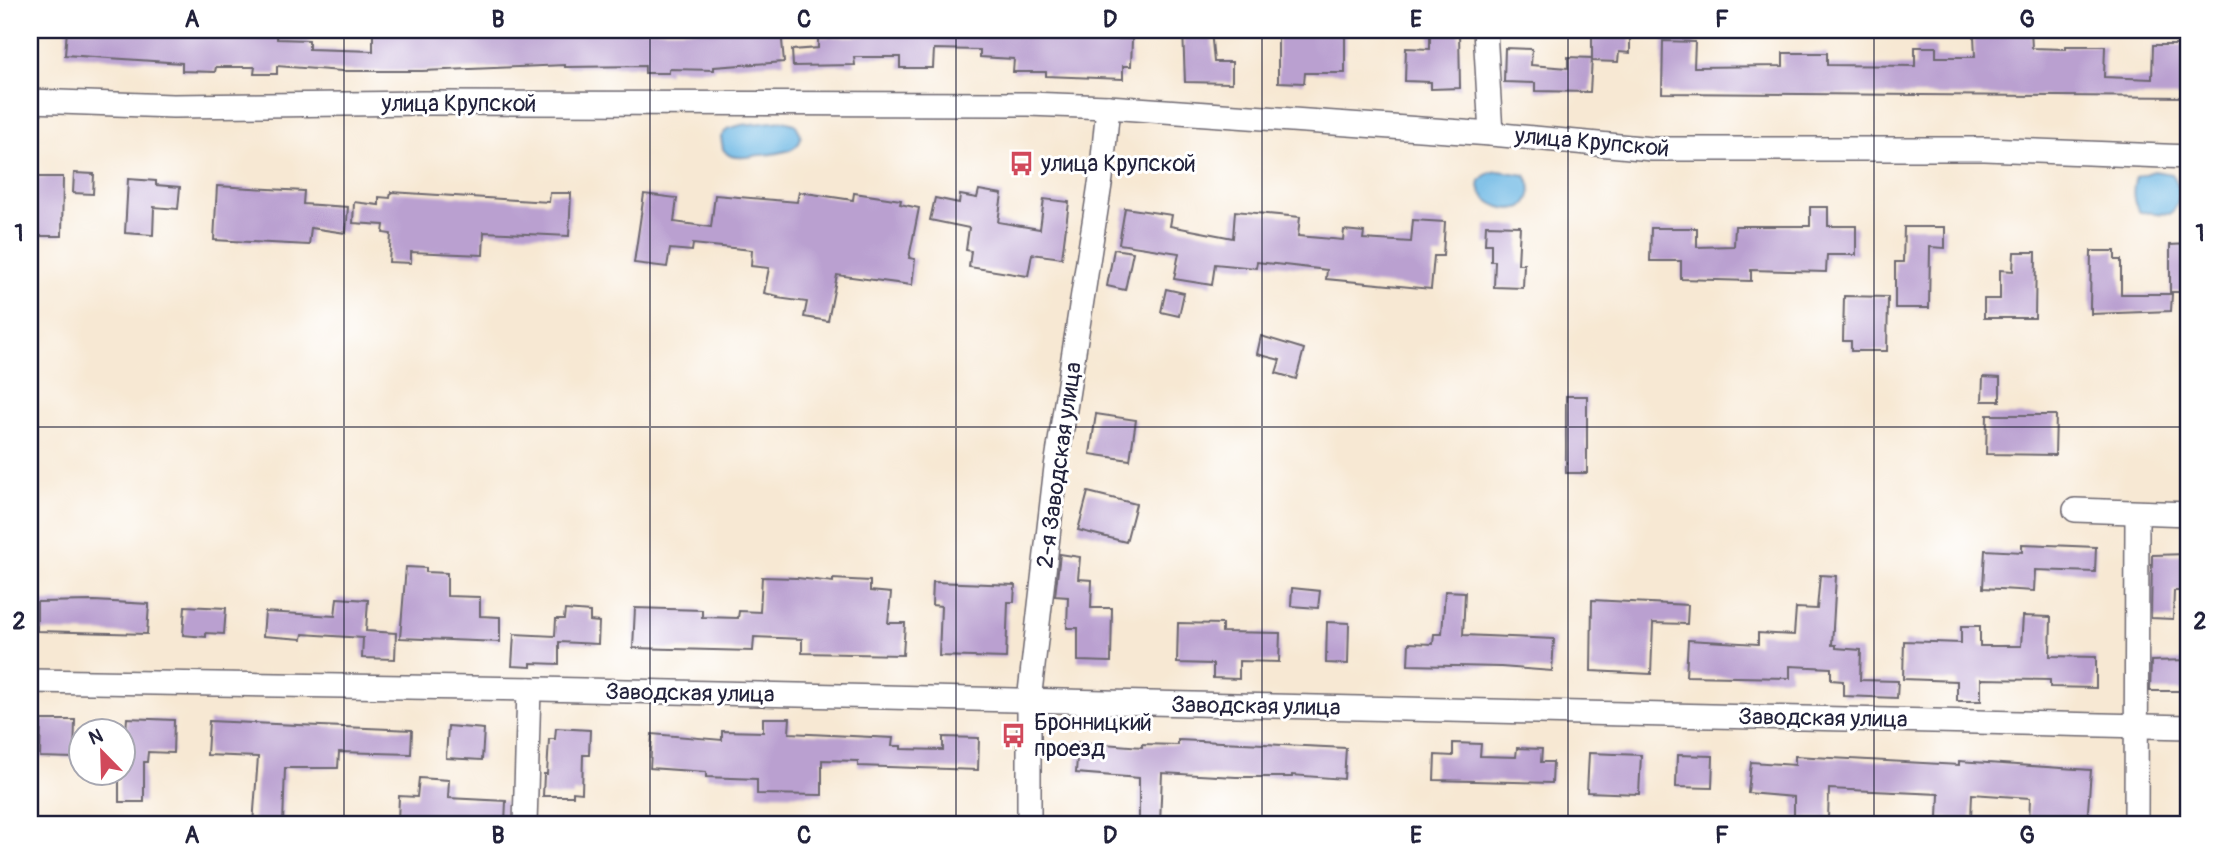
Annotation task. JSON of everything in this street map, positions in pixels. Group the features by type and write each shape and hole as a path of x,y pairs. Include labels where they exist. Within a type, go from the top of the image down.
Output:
{"street":[{"path":"1485,30 1491,134"},
{"name":"улица Крупской","path":"30,101 173,106 476,103 1014,104 1108,107 1491,134 1652,149 1985,149 2189,157"},
{"name":"2-я Заводская улица","path":"1028,824 1028,701 1056,467 1101,178 1108,107"},
{"path":"2075,510 2189,514"},
{"path":"2136,824 2137,513"},
{"name":"Заводская улица","path":"30,681 529,689 2189,727"},
{"path":"524,824 529,689"}],"water":[{"path":"783,121 795,124 800,133 800,140 791,149 775,154 734,157 723,149 721,137 727,129"},
{"path":"1499,171 1525,175 1528,179 1531,192 1522,207 1499,207 1483,195 1479,187 1480,180 1487,174"},
{"path":"2154,171 2172,174 2177,184 2178,200 2170,214 2140,212 2135,204 2133,191 2136,177"}],"building":[{"path":"67,30 207,30 207,38 249,38 249,30 277,30 277,39 309,40 309,49 373,51 373,30 781,30 784,62 714,67 714,70 669,69 669,73 645,73 645,66 565,65 422,71 342,71 277,66 277,74 254,74 255,67 216,67 215,72 182,71 182,63 65,55"},
{"path":"874,30 1074,30 1073,38 1132,39 1131,66 1123,66 1123,79 1046,76 1046,72 1013,72 1014,59 980,57 980,50 934,49 933,68 900,68 900,57 854,57 855,65 793,66 792,50 818,48 818,37 874,36"},
{"path":"1183,30 1211,30 1214,62 1232,62 1232,83 1185,82"},
{"path":"1278,30 1345,30 1345,73 1305,73 1304,83 1278,82"},
{"path":"1430,30 1459,30 1460,88 1431,89 1431,82 1405,81 1406,48 1430,49"},
{"path":"1592,30 1630,30 1630,53 1619,52 1618,62 1592,61"},
{"path":"1984,30 2031,30 2032,48 2105,46 2104,77 2152,79 2153,45 2189,45 2189,97 1662,93 1663,41 1695,42 1694,67 1783,66 1783,53 1827,53 1827,65 1915,66 1915,47 1936,47 1936,57 1975,57 1974,35 1984,36"},
{"path":"1505,48 1532,49 1531,65 1568,68 1568,57 1592,58 1590,92 1535,91 1535,83 1504,82"},
{"path":"74,173 94,174 93,194 73,193"},
{"path":"33,177 63,177 62,236 32,236"},
{"path":"128,179 156,181 156,185 180,187 178,209 154,207 153,235 125,233"},
{"path":"217,186 304,191 303,204 348,207 346,233 311,228 309,245 214,240"},
{"path":"979,190 1002,194 998,222 1040,229 1044,199 1069,202 1062,258 1032,254 1028,276 969,267 971,251 966,250 969,228 930,220 935,198 959,203 960,195 977,198"},
{"path":"391,192 549,202 550,193 571,193 569,236 484,232 483,255 411,252 411,263 389,262 391,234 383,233 384,225 353,223 354,202 379,205 379,197 390,198"},
{"path":"799,192 853,200 854,193 901,200 900,204 919,208 909,258 915,259 912,285 837,275 828,321 804,317 807,302 777,298 778,296 764,293 769,268 751,266 752,250 693,244 692,251 670,249 667,267 634,263 644,194 677,198 674,222 711,227 715,195 797,202"},
{"path":"1810,207 1828,207 1828,226 1856,226 1856,255 1827,255 1826,272 1751,270 1751,281 1681,279 1681,261 1650,261 1651,228 1697,228 1697,247 1734,246 1735,226 1810,226"},
{"path":"1125,208 1172,215 1170,226 1233,238 1235,211 1300,217 1298,236 1343,240 1344,230 1364,232 1363,239 1411,242 1413,220 1445,222 1443,256 1434,256 1431,289 1326,279 1327,270 1257,262 1256,268 1215,264 1212,285 1174,279 1179,253 1119,244"},
{"path":"1486,225 1520,226 1518,264 1524,264 1523,288 1494,287 1495,261 1491,261 1491,244 1485,244"},
{"path":"1904,227 1945,227 1945,248 1930,247 1929,308 1895,308 1895,262 1903,262"},
{"path":"2189,244 2189,292 2170,292 2170,245"},
{"path":"1114,249 1133,252 1125,290 1107,286"},
{"path":"2091,251 2115,251 2115,260 2121,260 2121,294 2172,294 2171,311 2091,314"},
{"path":"2014,252 2036,252 2035,318 1984,318 1984,299 2000,299 2000,270 2013,271"},
{"path":"1166,289 1184,293 1179,316 1161,312"},
{"path":"1844,296 1888,297 1887,351 1851,351 1851,341 1843,341"},
{"path":"1261,336 1304,349 1296,379 1276,373 1280,360 1257,354"},
{"path":"1983,377 2000,378 2000,401 1982,401"},
{"path":"1566,396 1587,396 1587,473 1566,473"},
{"path":"1096,414 1136,420 1130,460 1090,454"},
{"path":"1987,415 2056,415 2055,455 1986,454"},
{"path":"1088,492 1136,504 1126,542 1078,530"},
{"path":"2022,544 2096,547 2095,572 2035,570 2034,591 1983,588 1985,550 2022,552"},
{"path":"1060,554 1080,557 1078,579 1092,580 1091,608 1112,608 1111,662 1078,661 1078,628 1067,628 1068,597 1055,596"},
{"path":"2189,554 2189,591 2174,591 2173,619 2151,618 2152,555"},
{"path":"406,567 447,573 447,596 480,597 480,616 500,617 500,642 400,638"},
{"path":"1820,575 1836,576 1832,645 1836,645 1836,648 1861,650 1860,680 1898,681 1897,698 1843,696 1843,681 1831,680 1831,668 1790,666 1790,678 1686,676 1688,640 1758,644 1758,633 1794,635 1796,608 1817,609"},
{"path":"762,577 833,582 833,579 870,581 870,591 891,593 888,623 905,623 903,655 802,653 802,639 754,637 753,651 633,648 635,608 702,610 702,617 738,618 739,611 760,612"},
{"path":"933,582 1015,585 1014,602 1008,602 1006,658 939,656 941,606 932,605"},
{"path":"1292,588 1320,591 1318,608 1291,606"},
{"path":"1445,591 1465,592 1463,635 1554,639 1552,671 1408,665 1409,643 1433,644 1434,634 1442,634"},
{"path":"337,598 368,600 366,631 396,633 395,659 362,658 363,638 303,634 302,639 263,636 265,612 335,616"},
{"path":"1592,600 1688,605 1687,624 1653,623 1651,674 1591,671"},
{"path":"37,602 149,604 147,634 37,631"},
{"path":"185,606 226,608 224,634 206,633 206,637 183,635"},
{"path":"565,610 590,612 590,621 599,622 598,644 559,642 559,664 531,663 531,667 512,666 514,634 555,636 556,619 564,619"},
{"path":"2023,616 2051,617 2050,656 2096,657 2096,688 2050,687 2050,680 1981,679 1981,701 1957,701 1957,681 1903,679 1904,641 1961,643 1961,626 1980,626 1980,646 2021,646"},
{"path":"1327,622 1349,623 1348,664 1326,663"},
{"path":"1178,623 1222,624 1222,632 1280,633 1279,662 1239,661 1239,679 1213,678 1213,664 1177,663"},
{"path":"2189,660 2189,691 2150,691 2151,661"},
{"path":"136,718 174,720 173,753 148,752 147,762 144,762 144,802 119,802 119,788 136,788"},
{"path":"763,718 790,718 789,733 893,738 892,746 901,746 901,749 943,750 943,737 979,738 978,770 858,766 858,761 822,760 822,795 757,794 757,779 706,777 706,772 650,768 652,734 722,740 722,731 763,732"},
{"path":"41,720 66,720 66,758 40,757"},
{"path":"209,721 412,730 411,754 339,752 338,768 285,768 283,824 253,824 258,757 207,755"},
{"path":"448,726 484,729 482,760 446,758"},
{"path":"556,728 590,730 589,755 583,755 582,793 573,792 573,796 543,796 549,739 555,739"},
{"path":"1178,740 1346,748 1344,779 1292,775 1236,777 1162,773 1160,824 1139,824 1139,778 1076,773 1078,742 1142,747 1142,744 1178,745"},
{"path":"1453,743 1481,744 1480,756 1516,757 1517,748 1542,749 1541,762 1553,762 1552,783 1434,780 1435,755 1453,756"},
{"path":"1589,753 1641,755 1639,794 1587,792"},
{"path":"1677,755 1713,756 1712,788 1676,787"},
{"path":"1795,756 1959,765 1959,761 2091,770 2087,824 2029,824 2030,798 1972,794 1971,819 1938,818 1939,794 1829,789 1828,819 1794,817 1794,797 1748,793 1751,762 1795,765"},
{"path":"419,778 449,780 448,798 506,801 505,823 429,820 429,823 398,822 399,796 417,797"}],"place":[{"name":"улица Крупской","path":"1021,163"},
{"name":"Бронницкий проезд","path":"1014,735"}]}
